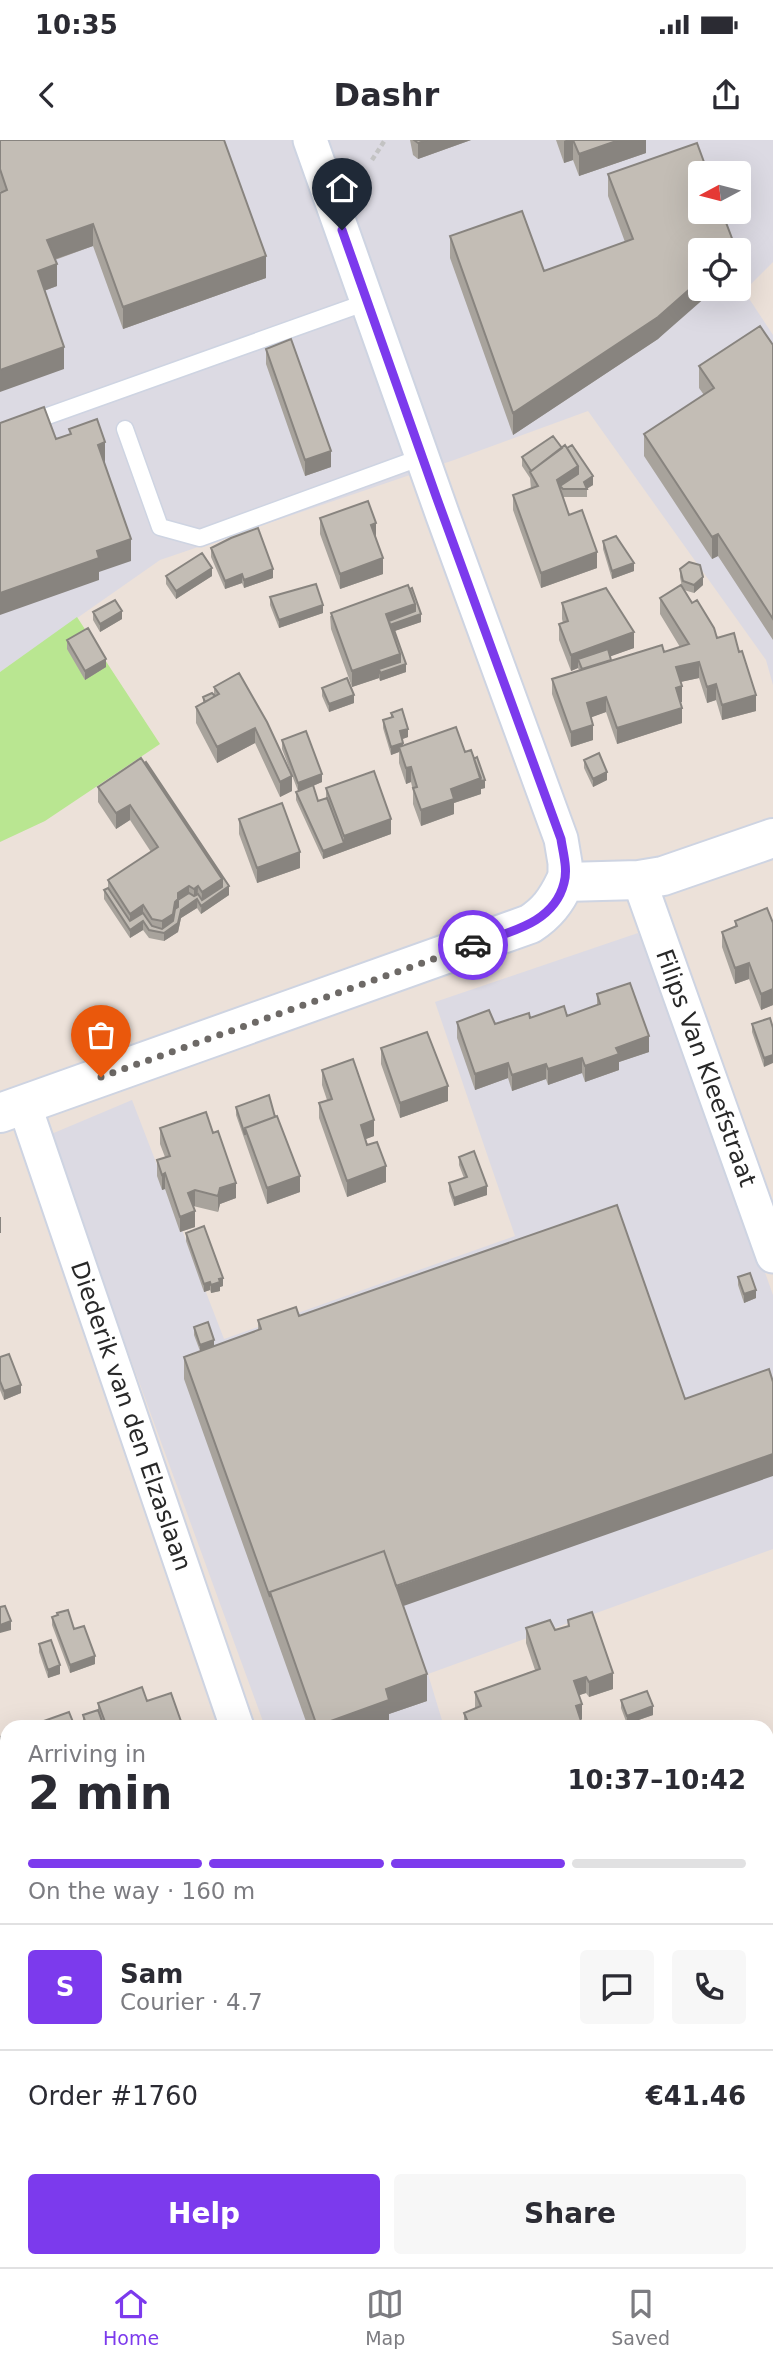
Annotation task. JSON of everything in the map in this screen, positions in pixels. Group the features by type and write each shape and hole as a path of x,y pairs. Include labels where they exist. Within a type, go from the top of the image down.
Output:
{"street":[{"path":"12,1108 530,925 545,915 565,882 561,839 310,140"},
{"path":"565,882 639,880 689,868 773,838"},
{"name":"Filips Van Kleefstraat","path":"639,880 773,1256"},
{"name":"Diederik van den Elzaslaan","path":"12,1108 234,1720"}],"lane":[{"path":"0,433 368,302"},
{"path":"125,429 160,527 200,538 422,457"}],"path":[{"path":"372,160 384,140"}],"shaded area":[{"path":"0,140 773,140 773,262 751,284 751,238 688,238 688,301 751,301 773,335 773,685 766,660 588,411 454,460 160,560 0,672"},
{"path":"638,933 667,996 773,1295 773,1549 428,1674 442,1720 262,1720 49,1135 132,1100 224,1339 515,1236 435,1002"}],"green space":[{"path":"77,617 160,744 45,821 0,842 0,672"}],"building":[{"path":"0,140 224,140 266,256 123,307 93,224 47,240 57,264 38,271 64,347 0,370 0,193 7,190 0,169"},
{"path":"573,140 619,140 579,154"},
{"path":"697,143 704,161 688,161 688,224 727,224 732,238 688,238 688,291 658,317 513,413 450,236 522,211 544,271 633,239 608,174"},
{"path":"760,326 773,345 773,619 718,534 712,537 644,434 714,388 699,366"},
{"path":"291,339 331,451 305,460 266,349"},
{"path":"44,407 56,439 71,434 69,429 97,419 105,442 98,445 131,539 97,551 99,558 0,593 0,423"},
{"path":"553,436 562,448 531,471 522,457"},
{"path":"565,445 578,466 557,480 569,515 582,510 597,552 541,573 513,495 538,486 530,472"},
{"path":"572,445 593,476 584,482 587,489 563,489 560,486 578,474 578,466 567,448"},
{"path":"368,501 376,523 371,525 383,558 340,574 320,518"},
{"path":"258,528 273,569 244,580 242,574 225,581 211,548"},
{"path":"616,536 634,563 612,571 603,541"},
{"path":"202,553 212,568 176,591 166,576"},
{"path":"689,562 700,565 703,577 694,585 683,581 680,569"},
{"path":"316,584 323,605 279,620 270,597"},
{"path":"408,585 415,604 386,614 400,654 352,671 331,613"},
{"path":"681,585 692,603 697,600 717,638 734,633 756,695 722,705 716,684 707,687 699,662 676,667 682,686 676,688 682,708 617,728 606,697 587,703 593,725 571,732 552,679 662,645 664,652 689,644 660,598"},
{"path":"412,588 421,614 392,624 406,664 380,673 379,669 400,662 389,621 415,611 410,589"},
{"path":"606,588 634,632 571,655 559,624 568,621 562,603"},
{"path":"115,600 122,611 100,624 93,612"},
{"path":"88,628 106,659 85,671 67,640"},
{"path":"608,649 611,660 582,669 578,659"},
{"path":"239,673 267,722 292,776 280,782 255,728 217,747 196,707 219,694 214,687"},
{"path":"347,678 354,695 329,704 322,688"},
{"path":"212,693 215,696 205,702 203,697"},
{"path":"402,709 408,729 400,731 403,743 391,747 383,720 393,717 391,713"},
{"path":"456,727 465,752 471,750 481,778 451,789 454,799 421,810 413,788 417,787 411,767 406,768 399,747"},
{"path":"306,731 322,774 298,783 282,740"},
{"path":"599,753 607,772 593,779 584,760"},
{"path":"477,757 485,780 481,781 474,759"},
{"path":"141,758 222,879 202,892 198,886 194,889 189,886 178,893 173,914 162,921 152,919 143,905 130,914 108,880 158,847 130,805 116,813 98,787"},
{"path":"146,762 229,886 201,906 197,899 181,910 178,923 164,933 149,930 143,921 130,930 104,890 108,888 130,921 143,913 152,926 162,929 173,921 178,900 189,893 194,896 198,894 202,900 222,887 222,879"},
{"path":"374,771 391,819 344,836 326,788"},
{"path":"313,785 318,801 327,798 344,843 323,851 296,792"},
{"path":"282,803 300,852 257,868 239,819"},
{"path":"767,908 773,923 773,989 761,994 749,963 735,968 722,932 737,926 735,921"},
{"path":"630,983 649,1036 616,1048 619,1054 585,1066 582,1058 548,1069 546,1064 512,1075 508,1063 475,1074 457,1022 489,1010 495,1024 529,1013 530,1018 564,1006 567,1016 600,1004 597,994"},
{"path":"770,1018 773,1028 773,1055 764,1058 752,1024"},
{"path":"427,1032 448,1086 400,1103 381,1048"},
{"path":"353,1059 374,1120 361,1125 367,1145 377,1142 386,1166 347,1181 319,1103 332,1099 322,1070"},
{"path":"269,1095 275,1117 245,1128 245,1135 236,1107"},
{"path":"206,1112 213,1133 218,1131 236,1183 220,1188 218,1196 195,1190 188,1193 195,1211 180,1217 165,1173 162,1175 157,1160 170,1156 160,1128"},
{"path":"277,1116 300,1176 267,1188 245,1128"},
{"path":"474,1151 487,1186 454,1198 449,1183 467,1177 459,1157"},
{"path":"617,1205 685,1399 769,1369 773,1382 773,1454 396,1586 384,1551 270,1592 270,1597 184,1357 261,1329 258,1320 296,1307 299,1316"},
{"path":"204,1226 223,1278 211,1285 210,1282 204,1284 186,1233"},
{"path":"750,1273 756,1290 744,1294 738,1277"},
{"path":"208,1322 214,1340 200,1345 194,1327"},
{"path":"9,1354 21,1385 4,1391 0,1381 0,1357"},
{"path":"384,1551 427,1674 386,1689 389,1700 334,1720 315,1720 270,1592"},
{"path":"5,1606 11,1621 0,1625 0,1607"},
{"path":"68,1610 74,1629 84,1626 95,1656 70,1665 52,1617"},
{"path":"592,1612 613,1673 589,1682 586,1677 574,1681 582,1704 576,1706 581,1720 467,1720 464,1713 481,1706 475,1692 540,1669 526,1628 550,1620 555,1630 569,1626 568,1620"},
{"path":"51,1640 60,1665 48,1670 39,1644"},
{"path":"142,1687 147,1701 171,1693 181,1720 104,1720 98,1703"},
{"path":"647,1691 653,1706 627,1716 621,1700"},
{"path":"98,1710 102,1720 85,1720 83,1715"},
{"path":"69,1712 72,1720 47,1720"}],"way so far":[{"path":"101,1077 473,945"}],"route":[{"path":"342,230 561,839 565,882 545,915 530,925 473,945"}]}
